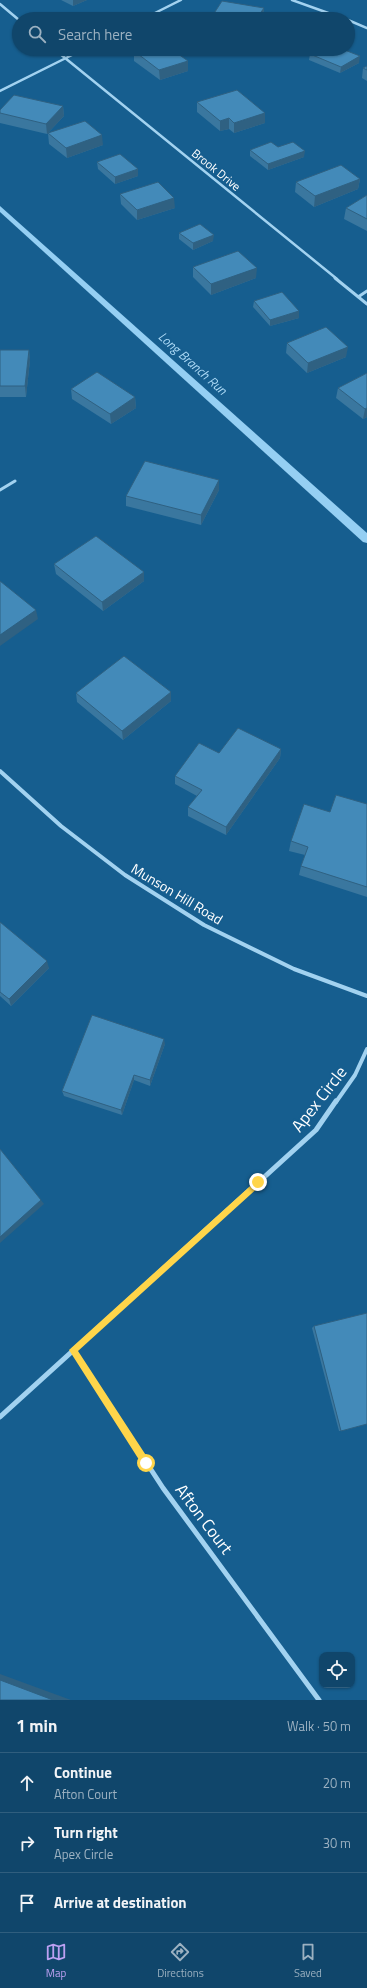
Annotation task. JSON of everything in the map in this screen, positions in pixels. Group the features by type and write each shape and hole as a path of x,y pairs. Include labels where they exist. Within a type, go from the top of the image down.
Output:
{"street":[{"path":"157,12 181,0"},
{"path":"292,0 325,12"},
{"path":"0,4 12,14"},
{"path":"355,23 367,28"},
{"name":"Brook Drive","path":"62,56 367,304"},
{"path":"0,91 71,56"},
{"path":"358,297 367,290"},
{"path":"0,490 15,481"},
{"name":"Munson Hill Road","path":"0,771 61,826 124,875 204,925 294,969 367,996"},
{"name":"Apex Circle","path":"0,1417 316,1130 355,1075 367,1049"},
{"name":"Afton Court","path":"73,1350 163,1488 319,1700"}],"building":[{"path":"222,1 264,8 261,12 215,12"},
{"path":"355,54 360,56 341,67 315,56 355,56"},
{"path":"141,56 181,56 188,61 159,70"},
{"path":"237,90 265,113 234,123 229,118 220,121 197,102"},
{"path":"14,95 63,106 46,124 0,113 0,110"},
{"path":"85,121 102,135 66,148 48,133"},
{"path":"271,142 278,147 293,142 305,151 268,164 250,150"},
{"path":"120,154 138,169 115,177 97,162"},
{"path":"341,165 360,179 315,196 296,182"},
{"path":"158,182 174,198 137,210 120,194"},
{"path":"367,195 367,219 346,208"},
{"path":"200,224 214,235 193,243 179,233"},
{"path":"238,251 257,268 211,284 193,267"},
{"path":"282,292 299,311 270,320 254,301"},
{"path":"326,327 348,347 308,363 287,343"},
{"path":"0,350 29,350 25,386 0,386"},
{"path":"97,372 135,397 110,414 71,389"},
{"path":"367,373 367,408 365,409 338,388"},
{"path":"145,461 219,480 201,515 126,496"},
{"path":"96,536 144,572 102,602 54,564"},
{"path":"0,581 36,610 0,635"},
{"path":"124,656 171,692 122,731 76,693"},
{"path":"238,728 281,749 226,827 188,807 202,790 175,776 199,743 219,753"},
{"path":"336,795 367,804 367,887 301,866 308,847 291,841 304,804 330,812"},
{"path":"0,922 47,961 9,999 0,992"},
{"path":"92,1015 164,1039 150,1080 134,1075 121,1110 62,1091"},
{"path":"0,1149 41,1200 0,1237"},
{"path":"367,1313 367,1424 341,1431 314,1326"},
{"path":"0,1680 53,1700 0,1700"}],"waterway":[{"name":"Long Branch Run","path":"0,208 367,539"}],"route":[{"path":"146,1463 73,1350 258,1182"}]}
